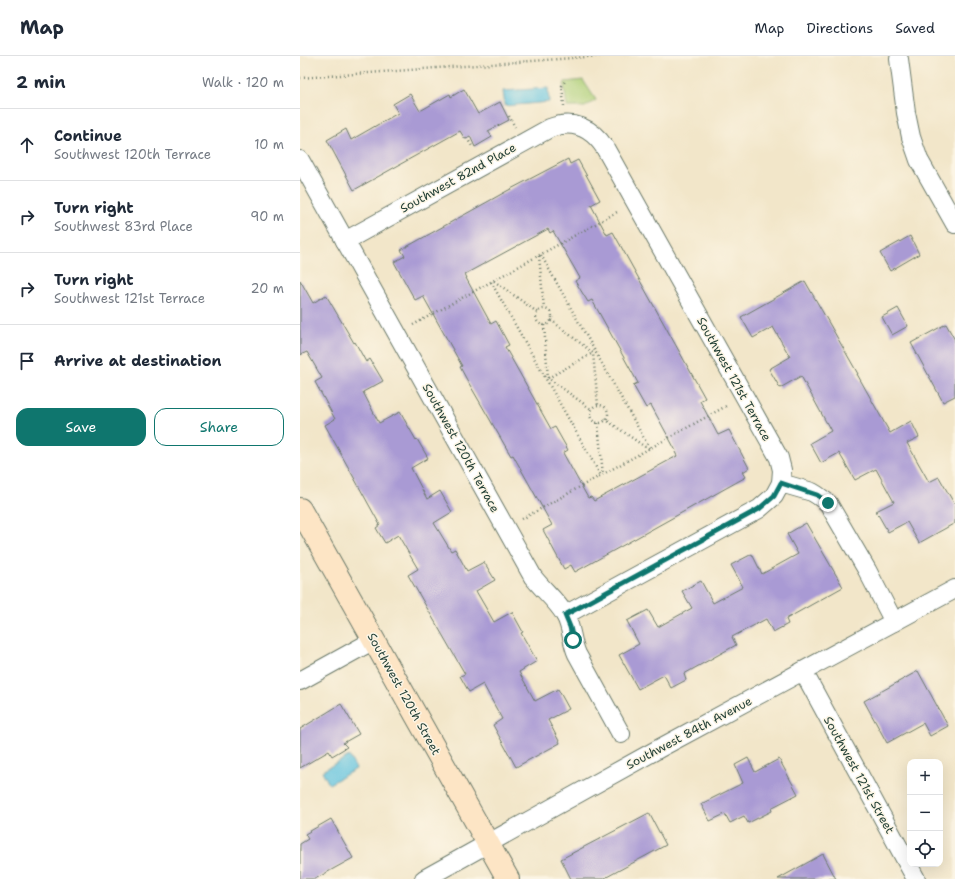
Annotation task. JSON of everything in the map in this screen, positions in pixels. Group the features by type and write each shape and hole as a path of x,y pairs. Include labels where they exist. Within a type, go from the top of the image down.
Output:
{"street":[{"path":"899,60 906,113 919,160 955,224"},
{"name":"Southwest 82nd Place","path":"345,241 550,128 562,124 574,124"},
{"name":"Southwest 121st Terrace","path":"574,124 584,127 595,135 605,148 779,458 782,470 781,483"},
{"name":"Southwest 120th Terrace","path":"300,160 533,577 565,615 570,627 574,648 621,734"},
{"path":"565,615 759,509 774,496 781,483 817,495 828,503 867,570 894,622"},
{"name":"Southwest 120th Street","path":"300,509 508,879"},
{"name":"Southwest 84th Avenue","path":"424,879 955,589"},
{"path":"300,681 374,640"},
{"name":"Southwest 121st Street","path":"803,672 916,879"}],"path":[{"path":"300,78 600,56"},
{"path":"565,81 562,86 565,108"},
{"path":"509,116 515,128"},
{"path":"468,138 473,148"},
{"path":"413,324 493,282 619,211"},
{"path":"540,255 544,308"},
{"path":"540,255 649,449"},
{"path":"493,282 537,312"},
{"path":"493,282 602,476"},
{"path":"544,308 537,312 536,319 539,324 544,325"},
{"path":"544,308 551,313 551,320"},
{"path":"551,320 594,352 598,405"},
{"path":"544,325 551,320"},
{"path":"544,325 547,378"},
{"path":"547,378 594,352"},
{"path":"547,378 591,409"},
{"path":"598,405 606,408 608,414 606,419 598,423 593,421 590,413 591,409 598,405"},
{"path":"522,519 728,405"},
{"path":"606,419 649,449"},
{"path":"598,423 602,476"}],"green space":[{"path":"583,80 596,100 585,107 567,107 564,86 565,82"}],"water":[{"path":"548,88 549,102 505,106 503,91"},
{"path":"349,756 356,769 329,784 322,771"}],"building":[{"path":"464,89 478,114 500,102 509,120 488,131 492,137 475,147 470,136 465,139 460,131 354,190 327,140 346,129 351,140 398,113 393,104 410,94 420,111 450,94 451,97"},
{"path":"568,159 570,164 578,160 600,200 591,205 607,235 613,232 705,398 700,401 718,435 729,430 749,468 743,472 746,477 575,572 571,565 564,569 543,530 552,525 513,455 511,456 467,380 460,367 462,366 423,296 415,300 394,262 405,256 401,250","holes":["548,229 550,233 553,231 580,278 575,281 588,302 592,300 638,383 633,385 646,408 651,405 676,451 677,456 594,501 591,497 588,498 563,453 568,450 555,427 551,429 505,347 509,345 496,321 491,324 465,274"]},
{"path":"910,236 919,254 890,271 880,253"},
{"path":"300,280 313,303 326,295 366,362 370,359 383,381 363,392 379,423 400,412 428,458 411,468 427,499 440,491 452,512 434,523 451,551 455,549 467,571 484,562 495,580 476,591 494,622 512,612 523,632 521,633 537,661 519,672 535,701 558,689 569,709 548,720 560,743 516,767 493,725 502,719 483,684 469,692 460,676 465,674 408,575 418,569 398,535 385,543 376,528 380,525 325,425 335,419 315,382 322,378 307,352 300,355"},
{"path":"805,281 890,433 911,421 919,437 907,443 929,482 939,477 955,505 955,523 919,543 907,522 888,532 876,511 894,502 876,469 855,480 839,453 821,463 810,443 831,431 801,376 780,388 769,369 790,357 773,327 753,338 741,317"},
{"path":"898,308 908,326 892,335 882,317"},
{"path":"946,324 955,340 955,396 943,402 911,343"},
{"path":"806,523 843,587 786,619 788,624 773,632 766,619 732,637 736,645 684,674 686,680 671,688 664,675 638,689 619,655 639,644 627,621 648,610 658,627 692,608 682,591 701,581 713,603 743,587 731,565 752,554 762,574 798,554 787,534"},
{"path":"918,671 948,726 930,736 923,723 887,743 864,701"},
{"path":"341,704 359,734 343,743 347,747 332,756 329,751 300,768 300,729"},
{"path":"748,758 755,772 779,759 798,794 771,808 772,811 748,823 744,816 730,823 725,814 710,821 701,804 743,783 735,765"},
{"path":"649,813 666,845 603,879 571,879 561,859"},
{"path":"331,819 353,858 315,879 300,879 300,844 308,839 305,834"},
{"path":"823,854 836,879 778,879"}],"route":[{"path":"573,640 565,615 759,509 774,496 781,483 817,495 828,503"}]}
